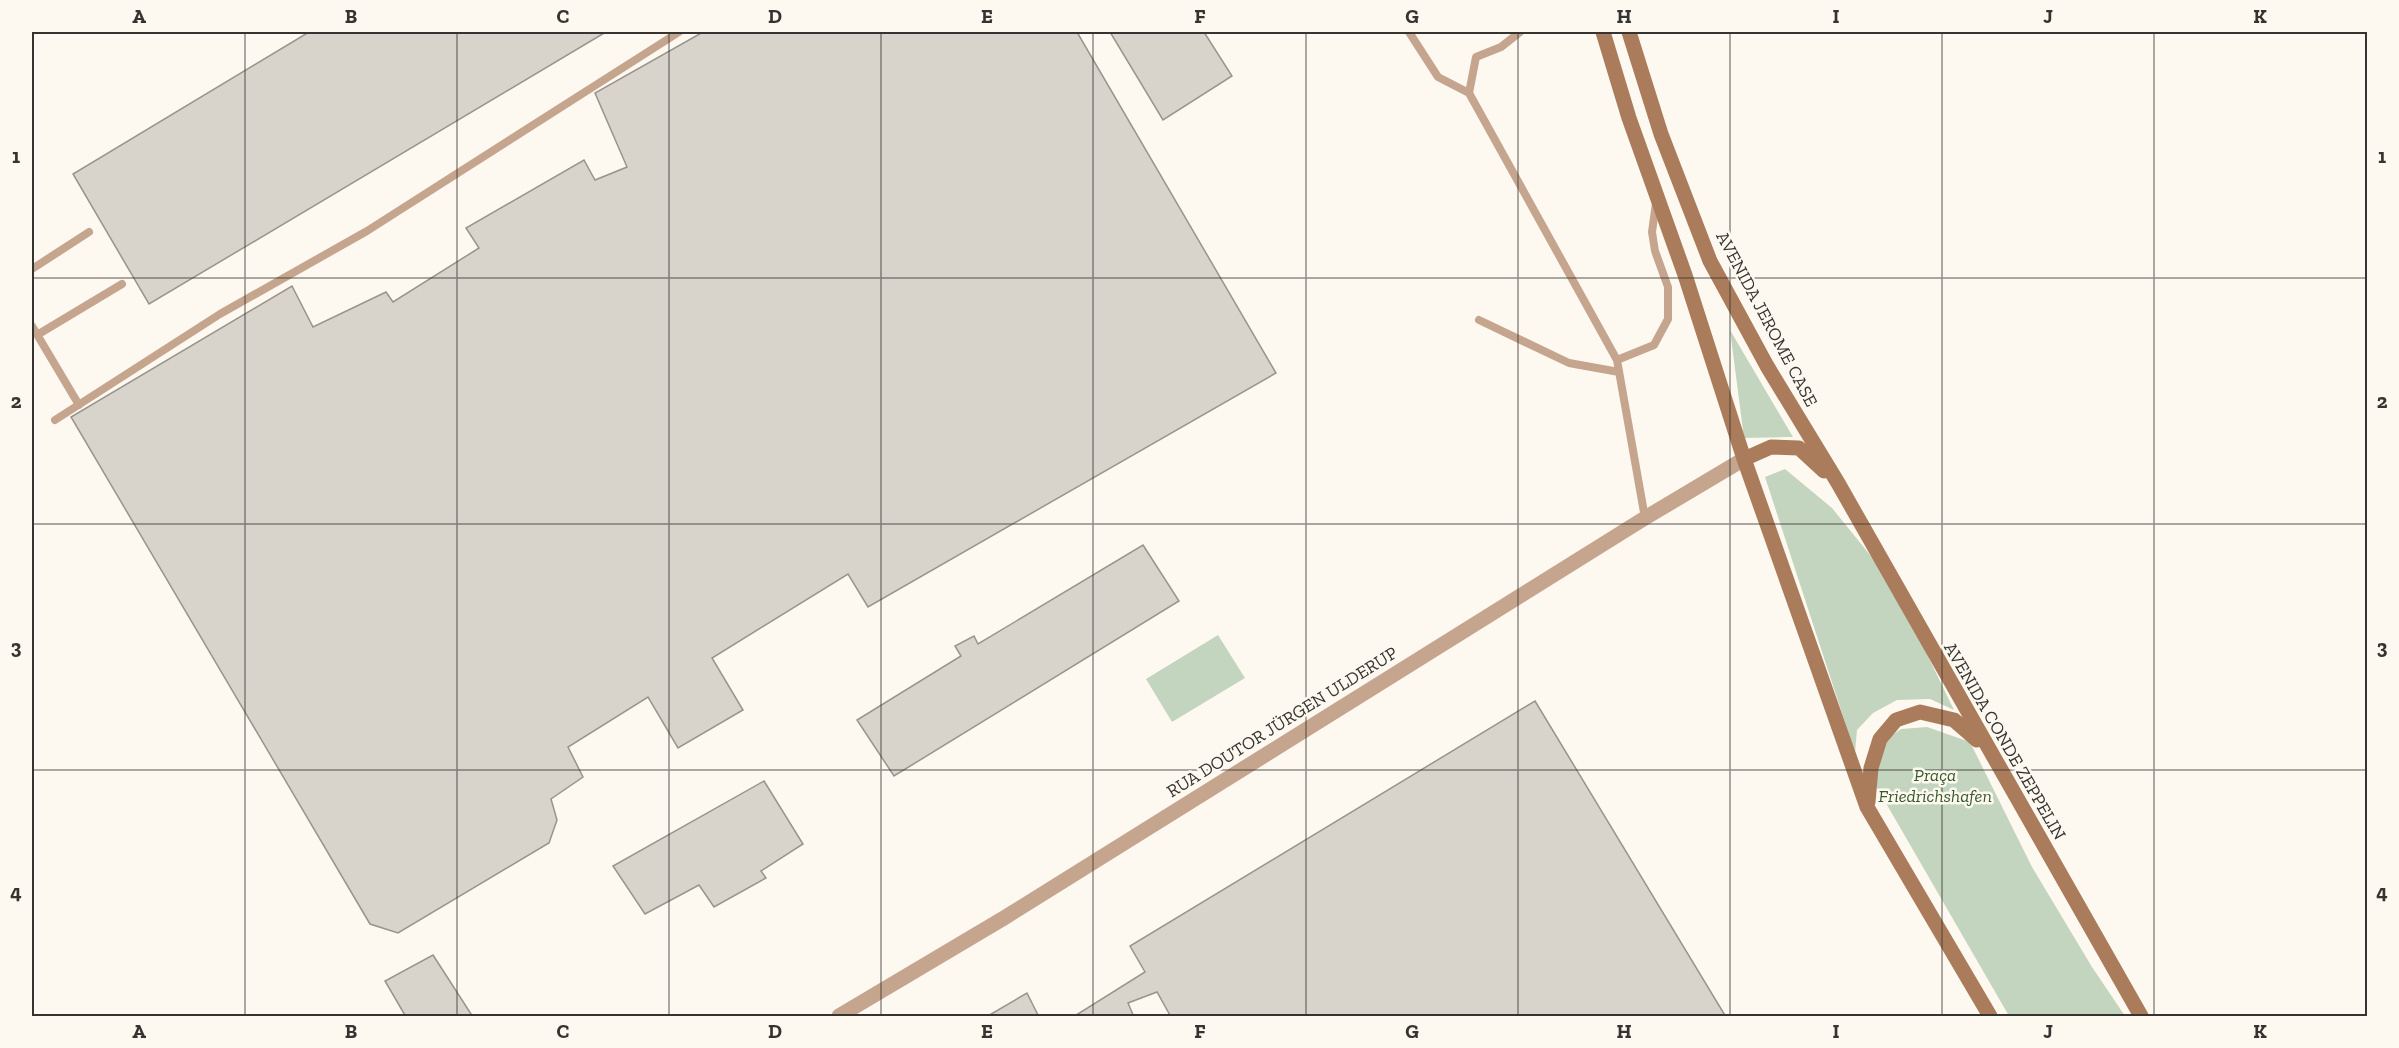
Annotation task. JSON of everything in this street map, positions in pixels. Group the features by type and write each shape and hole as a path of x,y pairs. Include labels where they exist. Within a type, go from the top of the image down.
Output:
{"main road":[{"path":"1602,32 1685,275 1744,459 1867,807 1990,1017"},
{"name":"AVENIDA JEROME CASE","path":"1629,32 1661,134 1710,261 1767,366 1838,483"},
{"path":"1744,459 1771,447 1799,448 1838,483"},
{"name":"AVENIDA CONDE ZEPPELIN","path":"1838,483 2141,1017"},
{"path":"1867,807 1871,768 1880,739 1896,720 1920,712 1954,720 1986,747"}],"street":[{"name":"RUA DOUTOR JÜRGEN ULDERUP","path":"839,1017 1004,918 1645,518 1744,459"}],"lane":[{"path":"55,420 220,314 367,231 680,32"},
{"path":"1409,32 1438,77 1469,93 1617,360 1645,518"},
{"path":"1469,93 1476,57 1501,47 1520,32"},
{"path":"1617,360 1654,345 1668,319 1668,287 1655,251 1652,232 1657,197"},
{"path":"32,269 89,232"},
{"path":"37,335 122,284"},
{"path":"1479,320 1569,363 1619,372"},
{"path":"32,326 79,405"}],"green space":[{"path":"1730,330 1793,437 1744,438"},
{"name":"Praça Friedrichshafen","path":"1785,469 1832,508 1892,582 1954,710 1930,699 1897,700 1873,713 1857,730 1855,753 1765,477"},
{"path":"1218,635 1245,678 1172,722 1146,679"},
{"name":"Praça Friedrichshafen","path":"1927,727 1970,742 2032,867 2092,967 2125,1016 2009,1016 1872,779 1888,738 1901,729"}],"building":[{"path":"309,32 606,32 149,304 73,174"},
{"path":"703,32 1077,32 1276,373 868,607 848,574 712,658 743,710 678,748 648,697 568,747 583,777 551,799 557,820 549,843 398,933 370,924 71,417 292,286 313,327 386,292 393,302 479,248 466,228 584,160 595,180 627,167 595,93"},
{"path":"1110,32 1204,32 1232,76 1163,120"},
{"path":"1143,545 1179,601 894,776 857,720 961,656 955,646 974,636 978,644"},
{"path":"1535,701 1726,1017 1171,1017 1157,992 1128,1003 1134,1017 1073,1017 1145,972 1130,946"},
{"path":"764,781 803,844 761,871 766,878 714,907 699,885 645,914 613,866"},
{"path":"433,955 473,1017 406,1017 385,981"},
{"path":"1027,993 1039,1017 986,1017"}]}
